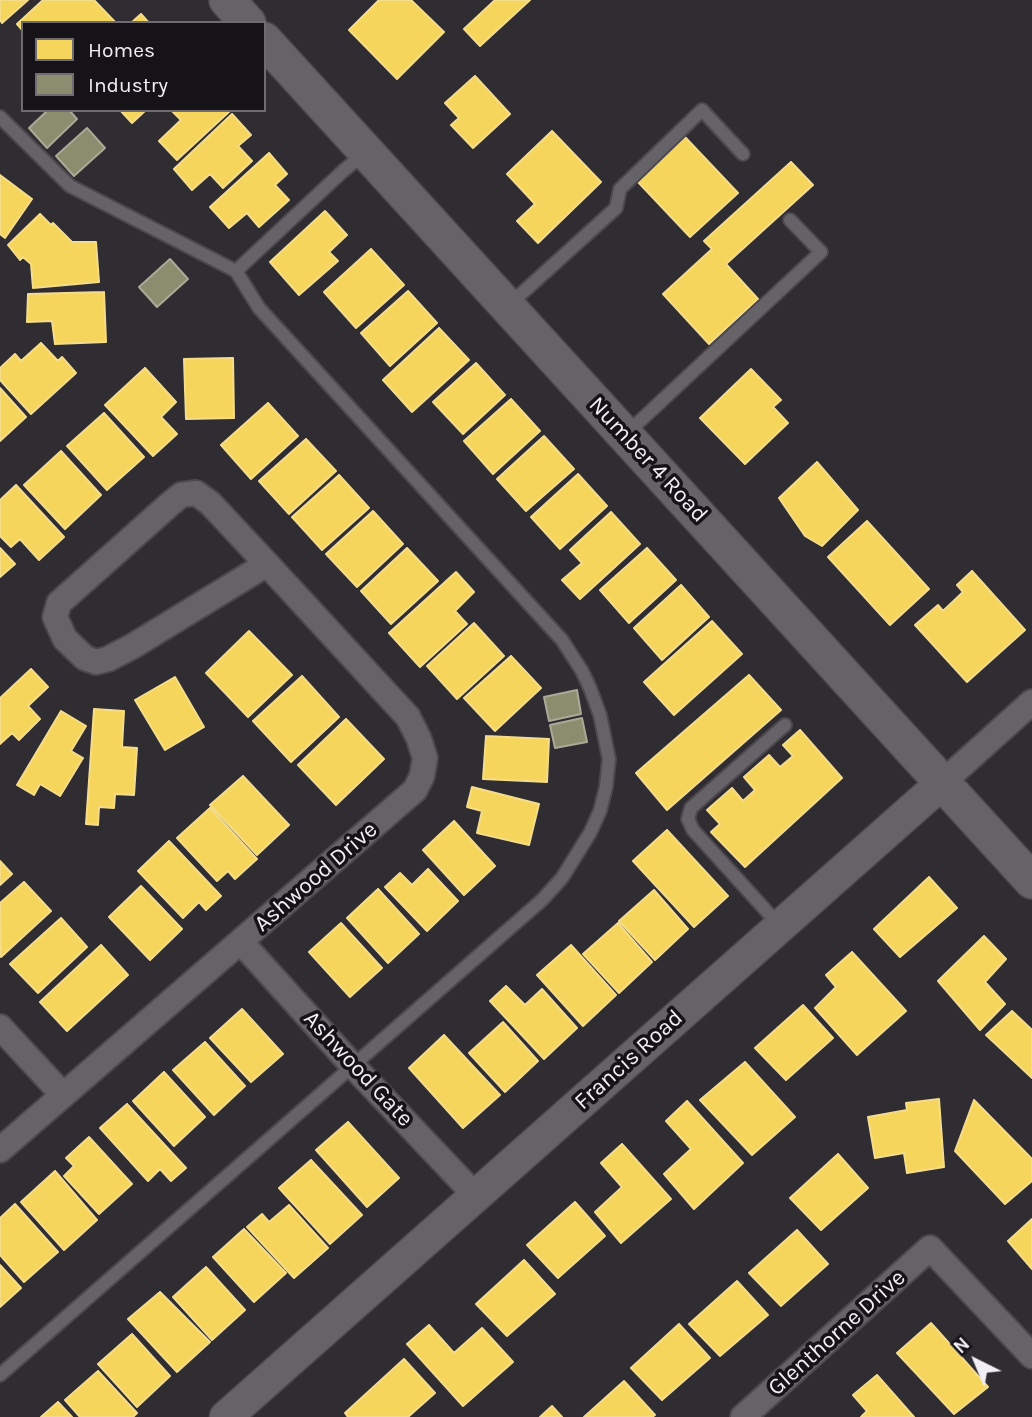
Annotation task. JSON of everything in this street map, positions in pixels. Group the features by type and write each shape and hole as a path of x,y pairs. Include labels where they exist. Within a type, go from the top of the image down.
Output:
{"main road":[{"path":"227,0 246,21"},
{"name":"Number 4 Road","path":"266,42 1032,881"}],"street":[{"name":"Ashwood Drive","path":"0,1150 415,790 422,776 425,758 408,717 267,564 203,497 196,493 189,492 170,504 72,591 59,604 55,617 65,639 85,658 96,662 108,659 267,564"},
{"name":"Francis Road","path":"226,1417 1032,702"},
{"name":"Ashwood Gate","path":"241,943 476,1196"},
{"path":"0,1027 63,1095"},
{"name":"Glenthorne Drive","path":"743,1417 930,1248 1032,1356"}],"lane":[{"path":"507,307 616,208 620,189 702,110 743,154"},
{"path":"0,117 70,187 236,271 259,308 562,640 590,688 600,715 609,759 600,811 582,848 562,878 542,900 0,1375"},
{"path":"236,271 342,171 367,152"},
{"path":"625,435 821,252 790,220"},
{"path":"780,926 693,830 688,819 691,808 785,724"}],"building: Homes":[{"path":"0,0 28,0 2,23"},
{"path":"43,0 94,0 114,21 21,21 21,29 17,24"},
{"path":"379,0 411,0 444,32 397,79 349,30"},
{"path":"495,0 530,0 480,46 464,29"},
{"path":"141,14 147,21 133,21"},
{"path":"475,76 510,114 473,148 451,125 459,118 445,103"},
{"path":"122,112 144,112 132,123"},
{"path":"173,112 229,112 177,160 159,141 181,120"},
{"path":"232,114 251,135 238,146 252,161 223,188 210,174 192,190 174,169"},
{"path":"552,131 601,182 538,243 517,221 535,204 507,174"},
{"path":"685,137 738,193 690,237 638,182"},
{"path":"269,153 287,174 275,185 289,200 259,227 247,213 229,228 210,207"},
{"path":"791,162 813,185 726,264 758,299 709,344 663,294 712,249 704,241"},
{"path":"0,175 32,199 5,238 0,234"},
{"path":"325,211 347,235 329,252 338,261 299,295 270,262"},
{"path":"40,214 72,242 96,242 99,282 33,288 31,264 23,257 20,260 8,245"},
{"path":"371,249 404,285 356,328 324,292"},
{"path":"408,291 437,323 390,366 361,333"},
{"path":"104,292 106,342 55,344 52,321 27,322 28,294"},
{"path":"439,328 469,360 412,412 383,380"},
{"path":"41,343 58,361 62,357 76,373 31,414 0,380 0,368 15,354 21,361"},
{"path":"233,358 234,418 186,419 184,359"},
{"path":"476,363 505,395 463,434 433,402"},
{"path":"145,368 176,402 161,417 177,434 153,456 105,405"},
{"path":"751,369 781,400 773,407 788,423 745,464 700,418"},
{"path":"0,388 26,417 0,441"},
{"path":"511,399 540,431 493,474 464,441"},
{"path":"268,403 298,436 251,479 221,445"},
{"path":"104,413 144,457 107,490 67,446"},
{"path":"544,436 574,469 526,511 497,479"},
{"path":"306,439 336,471 289,514 259,481"},
{"path":"61,451 101,495 65,529 24,485"},
{"path":"817,462 858,510 822,546 805,536 779,498"},
{"path":"578,474 607,506 560,549 531,517"},
{"path":"339,475 369,508 322,550 292,517"},
{"path":"16,485 64,537 39,560 20,539 11,547 0,536 0,500"},
{"path":"373,511 403,544 357,587 326,554"},
{"path":"611,512 640,544 580,599 562,580 582,563 570,550"},
{"path":"867,521 929,589 890,625 828,557"},
{"path":"0,548 15,564 0,577"},
{"path":"407,548 438,581 391,624 361,591"},
{"path":"647,548 676,580 629,623 600,590"},
{"path":"972,571 1025,630 967,682 915,625 938,605 943,611 963,592 957,585"},
{"path":"456,572 474,592 455,611 467,624 420,667 389,633"},
{"path":"681,585 709,617 662,660 634,628"},
{"path":"712,621 742,654 674,715 644,682"},
{"path":"474,623 504,656 457,699 427,666"},
{"path":"249,631 292,675 248,717 206,673"},
{"path":"511,656 541,688 495,731 464,698"},
{"path":"31,669 48,687 28,706 40,719 19,740 12,733 0,744 0,698"},
{"path":"749,675 781,710 667,810 636,773"},
{"path":"302,676 339,717 291,762 253,721"},
{"path":"175,677 204,727 165,750 135,700"},
{"path":"94,709 124,711 122,747 137,748 134,795 115,794 114,808 99,807 98,825 86,824"},
{"path":"61,711 86,726 71,751 83,758 60,796 40,784 34,795 17,785"},
{"path":"346,719 384,759 336,805 298,765"},
{"path":"800,730 842,778 745,867 711,832 720,824 707,810 732,788 743,801 755,790 744,777 769,755 780,767 793,756 783,745"},
{"path":"486,736 549,739 547,782 483,779"},
{"path":"243,776 289,825 257,855 210,805"},
{"path":"472,787 539,804 529,845 477,833 482,811 467,807"},
{"path":"210,808 257,859 235,879 228,871 217,881 177,838"},
{"path":"454,821 495,866 464,895 423,850"},
{"path":"667,830 728,896 694,927 633,861"},
{"path":"169,841 221,896 206,910 199,902 183,918 138,871"},
{"path":"0,861 12,874 0,885"},
{"path":"428,869 458,901 427,931 385,887 400,873 412,885"},
{"path":"929,877 957,908 900,957 874,929"},
{"path":"24,882 51,911 1,957 0,903"},
{"path":"141,886 182,929 150,960 109,917"},
{"path":"378,889 419,934 388,963 347,918"},
{"path":"654,890 688,929 655,960 619,921"},
{"path":"61,918 87,947 38,993 10,964"},
{"path":"341,923 382,968 350,997 309,952"},
{"path":"618,923 652,962 619,993 583,954"},
{"path":"984,936 1006,959 985,982 1005,1004 980,1030 938,981"},
{"path":"101,945 128,975 67,1031 40,1002"},
{"path":"571,945 616,995 583,1026 537,975"},
{"path":"852,952 906,1011 857,1055 815,1008 836,987 826,975"},
{"path":"506,986 525,1005 542,989 577,1028 544,1059 490,1001"},
{"path":"803,1005 833,1038 786,1080 755,1048"},
{"path":"242,1009 283,1054 251,1082 210,1038"},
{"path":"1012,1011 1032,1030 1032,1078 986,1035"},
{"path":"503,1022 538,1061 505,1092 469,1053"},
{"path":"444,1035 500,1095 463,1128 409,1068"},
{"path":"205,1042 245,1086 214,1115 173,1070"},
{"path":"745,1062 795,1117 752,1155 700,1100"},
{"path":"164,1072 205,1117 174,1146 133,1101"},
{"path":"939,1099 944,1167 907,1173 904,1153 875,1158 868,1117 907,1110 906,1103"},
{"path":"974,1100 1032,1159 1032,1181 1005,1204 955,1151"},
{"path":"687,1101 743,1163 694,1209 664,1174 691,1149 666,1121"},
{"path":"127,1104 186,1168 171,1181 160,1169 148,1181 100,1128"},
{"path":"348,1122 399,1178 367,1207 316,1150"},
{"path":"89,1137 132,1184 99,1214 64,1176 74,1166 66,1158"},
{"path":"622,1144 671,1199 621,1243 595,1212 622,1187 601,1163"},
{"path":"838,1154 868,1188 821,1230 790,1198"},
{"path":"311,1160 362,1215 330,1244 279,1188"},
{"path":"55,1171 97,1220 64,1250 21,1202"},
{"path":"575,1202 605,1236 558,1278 527,1245"},
{"path":"15,1204 58,1252 24,1282 0,1255 0,1218"},
{"path":"289,1205 328,1248 294,1278 247,1227 262,1214 269,1222"},
{"path":"1032,1219 1032,1269 1008,1241"},
{"path":"244,1229 286,1273 254,1302 213,1257"},
{"path":"797,1230 828,1264 781,1306 749,1273"},
{"path":"524,1260 555,1294 507,1336 476,1304"},
{"path":"0,1265 21,1288 0,1307"},
{"path":"206,1267 245,1310 212,1340 173,1297"},
{"path":"737,1281 768,1315 720,1356 689,1324"},
{"path":"160,1292 210,1342 177,1372 128,1319"},
{"path":"931,1323 988,1387 954,1414 897,1353"},
{"path":"679,1324 710,1358 662,1400 631,1368"},
{"path":"429,1325 454,1353 482,1328 513,1362 463,1406 407,1344"},
{"path":"132,1334 170,1376 137,1407 98,1364"},
{"path":"404,1359 435,1393 408,1417 348,1417 345,1413"},
{"path":"98,1371 137,1413 133,1417 80,1417 65,1400"},
{"path":"877,1375 914,1417 861,1417 867,1411 853,1395"},
{"path":"624,1381 655,1415 584,1417"},
{"path":"58,1402 72,1417 41,1417"},
{"path":"552,1406 562,1417 540,1417"}],"building: Industry":[{"path":"46,112 71,112 77,119 47,148 29,128"},
{"path":"87,128 105,148 74,176 56,156"},
{"path":"170,259 188,279 157,307 139,287"},
{"path":"577,690 581,714 549,721 544,697"},
{"path":"582,718 587,742 555,748 550,725"}]}
